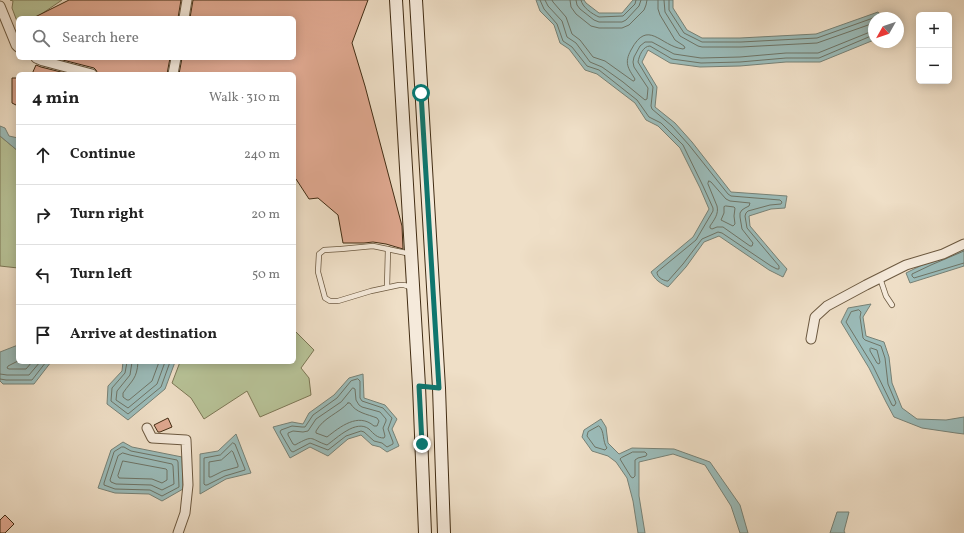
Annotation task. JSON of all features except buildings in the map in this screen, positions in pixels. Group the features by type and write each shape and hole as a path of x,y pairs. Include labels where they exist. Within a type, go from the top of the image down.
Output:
{"main road":[{"path":"396,0 419,386 425,533"},
{"path":"416,0 439,388 444,533"},
{"path":"419,386 439,388"}],"street":[{"path":"184,16 188,0"},
{"path":"0,6 16,45"},
{"path":"41,60 84,72"},
{"path":"173,72 176,60"},
{"path":"811,339 815,317 827,306 906,265 942,254 964,244"},
{"path":"147,428 152,438 186,440 188,485 185,513 178,533"}],"lane":[{"path":"411,254 373,246 324,250 320,254 318,272 325,298 330,301 338,301 387,287 404,285 413,288"},
{"path":"387,287 388,249"},
{"path":"880,278 886,296 892,305"}],"green space":[{"path":"10,0 62,0 40,16 16,16 16,19 12,8 13,1"},
{"path":"0,136 16,149 16,268 0,266"},
{"path":"296,332 314,350 301,368 309,378 311,395 260,417 247,391 204,419 191,398 172,383 179,364 296,364"}],"water":[{"path":"536,0 584,0 599,13 622,13 633,0 673,0 673,8 687,30 702,38 740,38 816,34 868,16 868,42 820,62 786,62 740,66 700,67 670,63 648,50 642,62 657,87 655,107 675,123 692,142 731,192 787,196 785,208 771,209 749,216 750,226 787,269 783,277 769,270 719,236 704,242 686,267 668,287 656,279 651,272 693,237 709,209 700,188 680,148 658,126 646,120 635,103 597,74 585,70 569,49 560,43 554,25 540,11"},
{"path":"0,126 5,128 9,136 16,138 16,149 0,136"},
{"path":"964,247 964,266 910,283 906,273"},
{"path":"871,304 863,317 866,336 884,342 889,357 892,383 902,408 917,419 946,420 964,417 964,434 922,428 894,417 869,368 841,322 848,308"},
{"path":"16,346 16,364 49,364 34,384 3,384 0,381 0,352"},
{"path":"123,364 174,364 165,389 128,420 107,404 108,386 122,371"},
{"path":"363,374 364,398 385,405 397,419 392,429 399,446 387,452 380,447 372,445 361,435 348,439 328,456 310,447 290,458 273,427 292,422 303,424 309,413 334,395 349,378"},
{"path":"601,419 606,427 608,443 619,454 632,448 674,449 710,462 740,505 748,533 740,533 731,506 705,465 673,454 639,462 639,496 645,533 638,533 633,501 627,478 616,462 608,456 592,451 582,437 584,430"},
{"path":"236,434 251,473 226,479 200,494 200,454 218,451"},
{"path":"123,442 132,447 182,457 183,489 162,501 149,494 115,493 98,488 111,450"},
{"path":"837,512 849,512 844,531 845,533 830,533"}],"route":[{"path":"421,93 439,388 419,386 422,444"}]}
